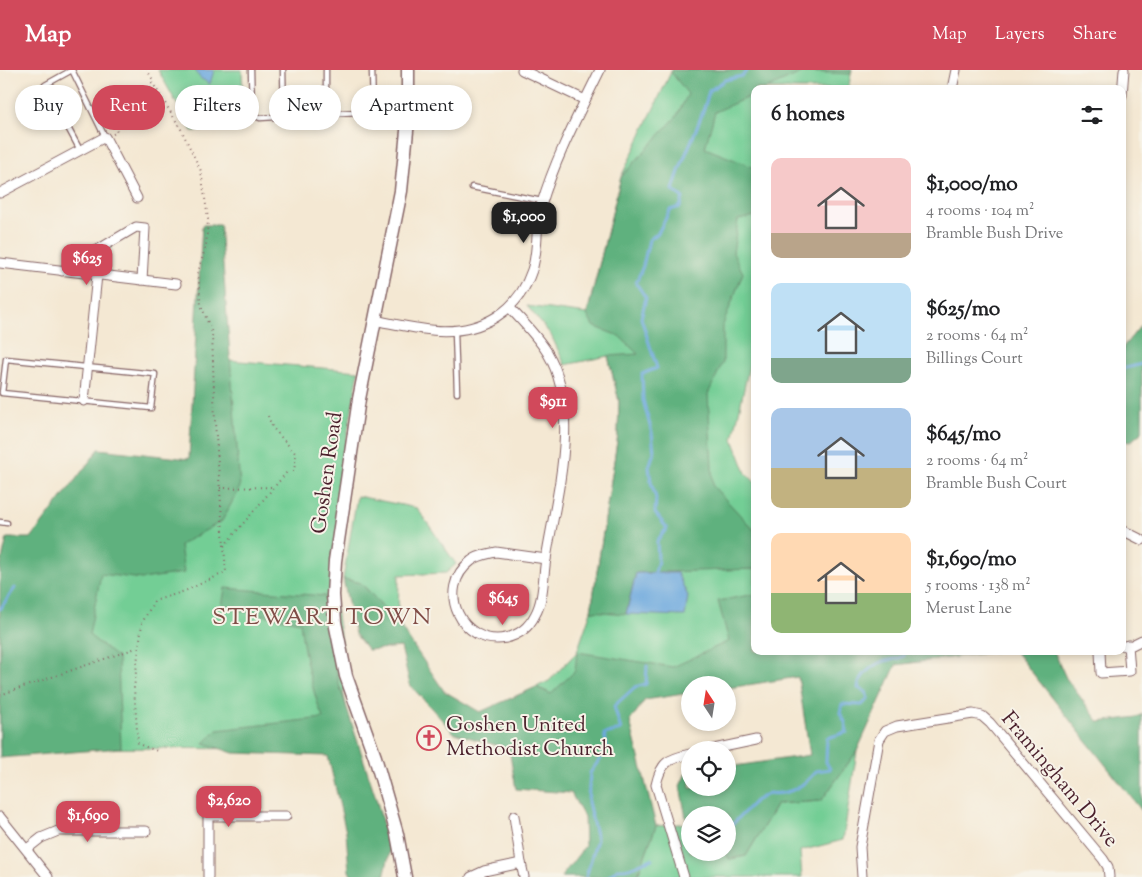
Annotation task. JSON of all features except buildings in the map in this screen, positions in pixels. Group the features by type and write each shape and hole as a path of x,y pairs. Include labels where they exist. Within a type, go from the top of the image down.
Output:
{"street":[{"name":"Goshen Road","path":"408,70 408,85"},
{"path":"522,70 585,100"},
{"path":"374,320 435,331 455,332 482,326 510,308 524,290 532,269 542,201 549,177 600,70"},
{"path":"953,85 956,70"},
{"path":"1123,85 1124,70"},
{"name":"Goshen Road","path":"405,877 396,834 375,757 346,676 335,622 333,595 335,561 359,400 401,191 407,130"},
{"path":"0,193 105,138 137,198"},
{"path":"62,271 136,227 145,228 142,280"},
{"path":"0,264 176,284"},
{"path":"84,401 97,275"},
{"path":"510,308 534,334 548,353 559,377 565,402 565,436 546,559 536,615 524,630 515,636 498,640 482,638 468,629 457,615 454,608 454,588 459,573 470,561 479,556 496,552 546,559"},
{"path":"1126,532 1142,540"},
{"path":"1126,646 1142,640"},
{"path":"1100,655 1101,673 1130,671 1126,651"},
{"name":"Framingham Drive","path":"862,877 860,847 879,740 886,731 897,726 973,714 982,716 990,723 1103,859 1108,867 1109,877"},
{"path":"736,744 756,740"},
{"path":"681,756 668,760 659,772 656,786 684,877"},
{"path":"0,816 48,877"},
{"path":"208,877 208,816 286,816"},
{"path":"514,816 524,877"},
{"path":"27,849 41,838 58,831 146,831"},
{"path":"471,877 484,871 521,862"}],"lane":[{"path":"80,150 45,85 72,70 105,138"},
{"path":"252,70 252,110 255,116 269,118"},
{"path":"283,70 283,85"},
{"path":"326,70 326,85"},
{"path":"372,70 373,85"},
{"path":"472,187 542,201"},
{"path":"455,332 456,394"},
{"path":"6,359 88,367 155,374 151,408 2,393 6,359"},
{"path":"0,522 8,523"}],"path":[{"path":"105,138 117,132 112,122 143,106 154,80 147,70"},
{"path":"152,82 181,129 201,171 208,219 206,246 198,272 201,305 212,333 226,572 185,591 154,601 142,623 134,688 138,744 157,751"},
{"path":"268,416 272,427 296,454 294,472"},
{"path":"224,546 288,472"},
{"path":"220,488 274,487"},
{"path":"0,695 139,646"}],"green space":[{"path":"158,70 242,70 243,85 175,85 175,100"},
{"path":"672,70 852,70 849,85 751,85 751,357 733,439 746,473 751,478 751,541 739,569 751,569 751,595 745,596 751,629 752,655 735,676 681,676 681,687 550,712 550,693 536,687 549,681 577,652 591,611 618,435 619,401 608,356 565,365 551,335 527,306 587,314 621,177"},
{"path":"672,70 852,70 851,74 803,72 775,85 751,85 751,96 715,112 705,148 751,166 751,217 738,220 733,253 743,273 723,325 723,362 708,394 713,486 751,527 751,569 636,573 626,614 591,611 618,435 619,401 608,356 638,354 619,336 593,326 587,315 621,177 676,117 688,94 671,72"},
{"path":"202,225 220,225 240,487 222,521 180,545 184,573 142,579 101,574 89,635 118,658 121,748 0,758 0,568 7,538 31,538 99,449 189,459"},
{"path":"1142,324 1142,432 1130,442 1126,441 1126,343"},
{"path":"227,360 359,371 339,481 346,482 332,584 349,690 343,691 356,749 0,748 0,599 234,477"},
{"path":"357,496 417,508 456,564 446,573 399,575 398,623 361,583 343,579"},
{"path":"343,579 361,583 398,623 444,691 480,712 536,687 551,694 575,671 577,652 673,667 729,641 718,601 751,595 751,655 971,655 896,665 857,751 821,801 777,804 746,856 736,858 736,806 684,806 682,796 736,796 736,766 810,755 798,677 736,687 736,676 681,676 681,694 645,700 630,721 656,826 637,877 561,877 585,846 584,817 571,793 516,789 509,749 454,733 410,685 401,647 368,650 355,634"},
{"path":"225,588 325,596 327,625 339,684 376,798 390,851 384,877 352,877 349,871 346,832 328,756 233,753 204,743 217,730 323,718 308,671 300,622 222,607"},
{"path":"1018,655 1056,655 1066,678 1099,722 1137,717 1142,714 1142,811"},
{"path":"857,751 843,840 800,851 802,877 637,877 656,826 681,824 681,861 736,861 736,858 746,856 777,804 821,801"}],"water":[{"path":"195,70 214,70 210,84 200,78"},
{"path":"636,573 677,573 688,596 685,616 626,614"}],"waterway":[{"path":"655,573 658,560 657,541 667,528 655,513 656,498 649,467 654,452 652,433 643,400 642,374 657,368 641,318 646,298 636,283 643,266 649,240 658,233 670,210 680,207 683,198 673,190 706,104 709,91 725,80 742,76 748,70"},
{"path":"1126,368 1142,364"},
{"path":"0,609 15,588"},
{"path":"736,821 755,801 769,793 783,793 796,789 816,771 830,769 826,762 827,738 847,732 845,722 840,713 842,704 862,705 868,699 866,692 858,688 864,675 880,663 904,655"},
{"path":"586,877 597,839 588,802 590,773 605,752 607,746 604,734 621,730 614,706 635,687 646,684 647,666"},
{"path":"608,877 617,869 631,867 652,859"}],"place":[{"name":"Goshen United Methodist Church","path":"429,738"}],"district":[{"name":"STEWART TOWN","path":"322,618"}]}
